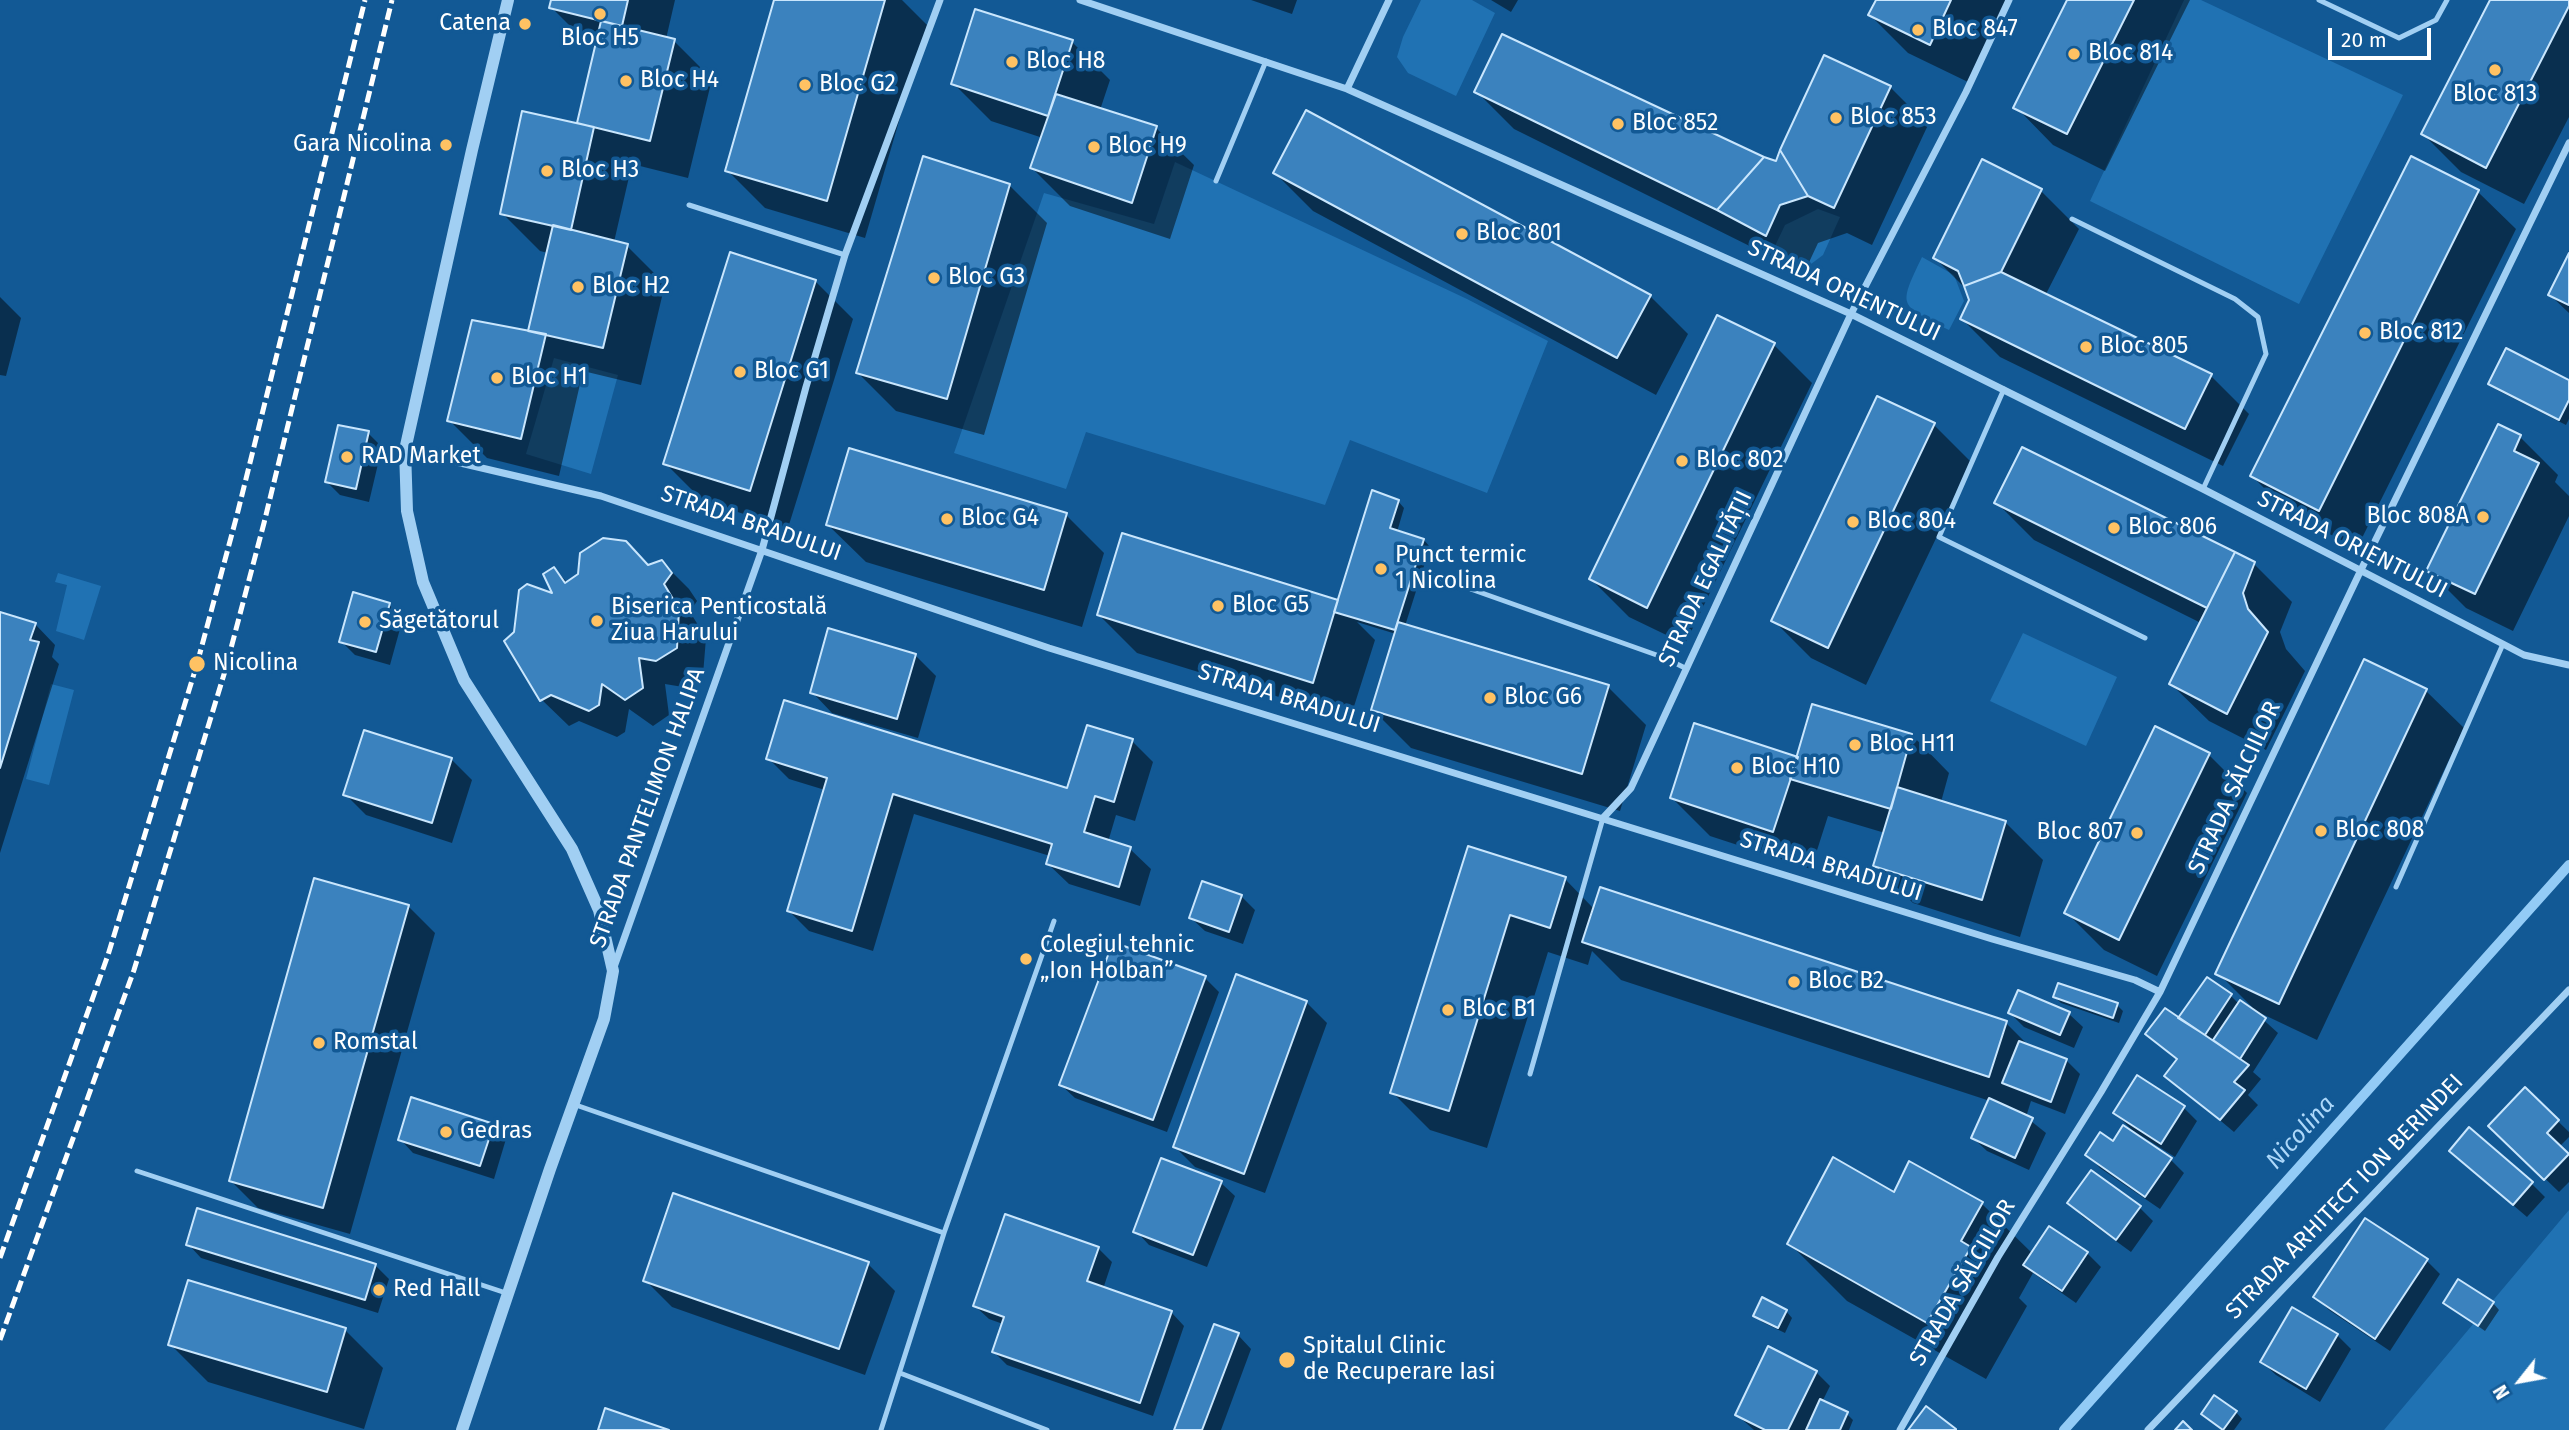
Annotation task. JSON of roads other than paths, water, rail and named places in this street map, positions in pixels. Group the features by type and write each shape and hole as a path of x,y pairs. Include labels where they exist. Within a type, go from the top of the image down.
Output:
{"street":[{"path":"508,0 405,450 407,512 423,582 464,680 572,849 598,910 613,971"},
{"name":"STRADA PANTELIMON HALIPA","path":"462,1430 604,1019 613,971 762,550 845,255 940,0"},
{"name":"STRADA ORIENTULUI","path":"1080,0 1347,89 1851,314 2203,489 2524,655 2569,665"},
{"path":"1347,89 1389,0"},
{"name":"STRADA EGALITĂȚII","path":"1603,818 1631,788 1851,314 1966,92 2010,0"},
{"name":"STRADA SĂLCIILOR","path":"1900,1430 1998,1257 2160,992 2360,572 2569,143"},
{"name":"STRADA BRADULUI","path":"405,450 601,496 1049,648 1992,939 2135,980 2160,992"},
{"name":"STRADA ARHITECT ION BERINDEI","path":"2148,1430 2569,990"}],"lane":[{"path":"2319,0 2399,38 2436,20 2447,0"},
{"path":"1216,181 1266,61"},
{"path":"689,205 845,255"},
{"path":"2072,219 2235,299 2258,317 2266,354 2203,489"},
{"path":"2004,389 1938,537 2145,638"},
{"path":"1434,576 1665,658 1685,668"},
{"path":"2396,887 2503,644"},
{"name":"STRADA EGALITĂȚII","path":"1530,1073 1603,818"},
{"path":"881,1430 944,1233 1054,921"},
{"path":"573,1104 944,1233"},
{"path":"137,1171 509,1294"},
{"path":"900,1373 1047,1430"}],"waterway":[{"name":"Nicolina","path":"2064,1430 2569,865"}],"railway":[{"path":"0,1258 108,955 197,664 237,515 365,0"},
{"path":"0,1340 134,970 225,671 264,523 392,0"}],"place":[{"name":"Bloc H5","path":"600,14"},
{"name":"Catena","path":"525,24"},
{"name":"Bloc 847","path":"1918,30"},
{"name":"Bloc 814","path":"2074,54"},
{"name":"Bloc H8","path":"1012,62"},
{"name":"Bloc 813","path":"2495,70"},
{"name":"Bloc H4","path":"626,81"},
{"name":"Bloc G2","path":"805,85"},
{"name":"Bloc 853","path":"1836,118"},
{"name":"Bloc 852","path":"1618,124"},
{"name":"Gara Nicolina","path":"446,145"},
{"name":"Bloc H9","path":"1094,147"},
{"name":"Bloc H3","path":"547,171"},
{"name":"Bloc 801","path":"1462,234"},
{"name":"Bloc G3","path":"934,278"},
{"name":"Bloc H2","path":"578,287"},
{"name":"Bloc 812","path":"2365,333"},
{"name":"Bloc 805","path":"2086,347"},
{"name":"Bloc G1","path":"740,372"},
{"name":"Bloc H1","path":"497,378"},
{"name":"RAD Market","path":"347,457"},
{"name":"Bloc 802","path":"1682,461"},
{"name":"Bloc 808A","path":"2483,517"},
{"name":"Bloc G4","path":"947,519"},
{"name":"Bloc 804","path":"1853,522"},
{"name":"Bloc 806","path":"2114,528"},
{"name":"Punct termic 1 Nicolina","path":"1381,569"},
{"name":"Bloc G5","path":"1218,606"},
{"name":"Biserica Penticostală Ziua Harului","path":"597,621"},
{"name":"Săgetătorul","path":"365,622"},
{"name":"Nicolina","path":"197,664"},
{"name":"Bloc G6","path":"1490,698"},
{"name":"Bloc H11","path":"1855,745"},
{"name":"Bloc H10","path":"1737,768"},
{"name":"Bloc 808","path":"2321,831"},
{"name":"Bloc 807","path":"2137,833"},
{"name":"Colegiul tehnic „Ion Holban”","path":"1026,959"},
{"name":"Bloc B2","path":"1794,982"},
{"name":"Bloc B1","path":"1448,1010"},
{"name":"Romstal","path":"319,1043"},
{"name":"Gedras","path":"446,1132"},
{"name":"Red Hall","path":"379,1290"},
{"name":"Spitalul Clinic de Recuperare Iasi","path":"1287,1360"}]}
